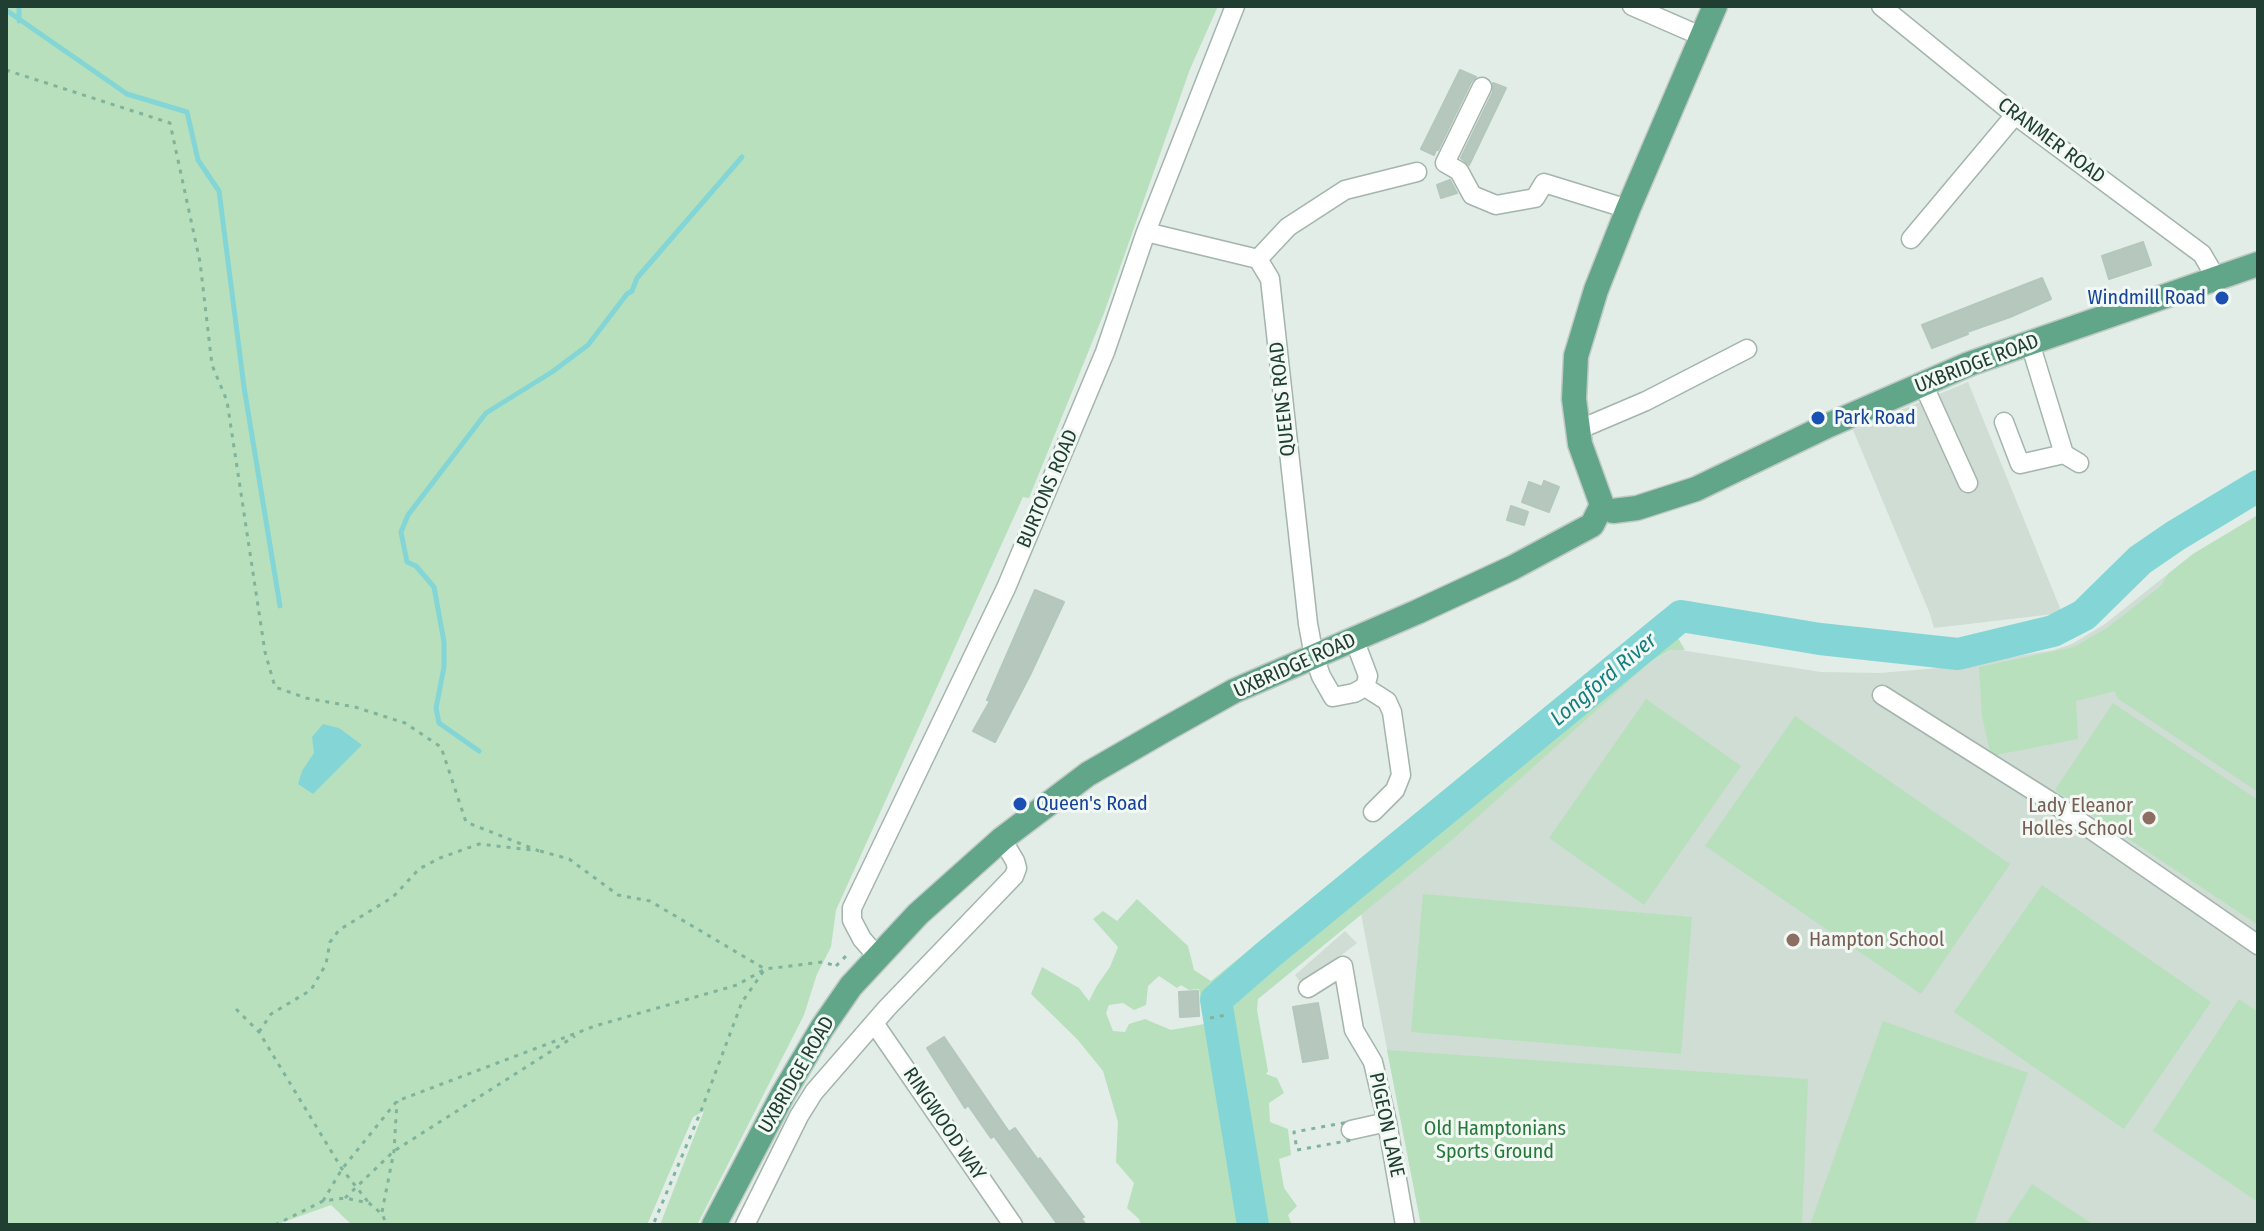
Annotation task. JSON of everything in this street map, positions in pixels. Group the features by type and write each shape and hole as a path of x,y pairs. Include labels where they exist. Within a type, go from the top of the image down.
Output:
{"main road":[{"path":"1605,510 1580,444 1574,399 1576,356 1596,290 1628,209 1715,6"},
{"name":"UXBRIDGE ROAD","path":"714,1225 783,1094 851,986 868,950 1002,839 1088,774 1234,691 1512,568 1592,525 1605,510 1637,508 1696,489 1829,425 1969,364 2258,264"}],"street":[{"name":"BURTONS ROAD","path":"868,950 852,920 852,908 1006,588 1105,352 1146,232 1235,6"},
{"path":"1632,6 1703,37"},
{"name":"CRANMER ROAD","path":"1881,6 2015,115 2202,254 2216,278"},
{"path":"1482,87 1445,163 1459,171 1472,195 1496,205 1535,198 1544,183 1628,209"},
{"path":"1911,239 2015,115"},
{"path":"1146,232 1258,259 1288,227 1345,190 1417,172"},
{"name":"QUEENS ROAD","path":"1258,259 1270,279 1314,656 1333,697 1354,693 1365,687"},
{"path":"2004,422 2020,464 2072,459 2030,343"},
{"path":"1578,430 1646,401 1747,349"},
{"path":"1923,384 1968,483"},
{"path":"1354,639 1368,676 1365,687 1387,701 1392,712 1401,775 1395,790 1373,812"},
{"path":"1882,695 2053,803 2258,945"},
{"name":"UXBRIDGE ROAD","path":"745,1225 814,1092 874,1023 1014,876 1017,868 1015,861 1002,839"},
{"name":"PIGEON LANE","path":"1308,988 1343,966 1354,1030 1373,1062 1405,1225"},
{"name":"RINGWOOD WAY","path":"874,1023 1013,1225"},
{"path":"1351,1130 1387,1122"}],"path":[{"path":"6,70 170,123 200,262 212,365 227,401 265,652 275,687 405,723 441,747 466,822 539,851 569,859 618,895 650,901 765,969"},
{"path":"259,1032 271,1014 311,990 326,964 330,942 339,930 393,897 419,869 479,844 539,851"},
{"path":"323,1201 342,1169 397,1101 582,1031 737,985 765,969 823,962 836,966 868,950"},
{"path":"653,1225 742,1002 765,969"},
{"path":"236,1009 259,1032 342,1169 369,1203 382,1214 387,1225"},
{"path":"1210,1018 1226,1015"},
{"path":"345,1198 394,1151 582,1031"},
{"path":"382,1214 394,1151 397,1101"},
{"path":"1349,1122 1351,1130 1352,1140 1297,1150 1294,1132 1349,1122"},
{"path":"275,1225 323,1201 345,1198 369,1203"}],"shaded area":[{"path":"1968,382 2062,613 1934,628 1853,430"},
{"name":"Hampton School","path":"2258,515 2258,1225 1421,1225 1361,914 1450,842 1636,673 1674,649 1821,672 1880,673 1951,667 2054,650 2072,644 2105,624 2193,554"},
{"path":"1345,931 1357,943 1303,985 1295,975"}],"green space":[{"path":"6,6 1218,6 1190,69 1104,313 1029,498 1023,497 836,910 831,947 817,974 804,1015 697,1225 660,1225 704,1111 693,1117 647,1225 352,1225 331,1205 275,1225 6,1225"},
{"path":"2258,515 2258,792 2117,698 2115,691 2076,701 2078,739 1991,756 1982,716 1979,667 2074,647 2107,628 2162,585 2168,574 2193,554"},
{"path":"1662,611 1685,650 1671,650 1650,662 1450,842 1258,999 1266,1074 1277,1078 1284,1093 1269,1103 1270,1122 1288,1129 1291,1155 1279,1159 1284,1188 1297,1206 1288,1215 1292,1225 1266,1225 1223,1002 1241,984 1236,976 1210,1002 1202,1003 1199,989 1189,990 1181,985 1177,988 1159,976 1148,986 1146,1005 1134,1010 1123,1003 1109,1005 1106,1013 1113,1031 1125,1032 1129,1024 1145,1019 1171,1030 1210,1023 1218,1069 1218,1091 1243,1225 1141,1225 1127,1208 1134,1183 1116,1162 1118,1122 1103,1071 1077,1039 1031,994 1042,967 1079,988 1089,1001 1110,967 1118,947 1093,919 1103,911 1117,921 1137,899 1188,946 1194,970 1211,981"},
{"path":"1646,699 1741,766 1644,905 1549,838"},
{"path":"2113,703 2258,800 2258,925 2055,790"},
{"path":"1795,716 2010,864 1921,994 1705,846"},
{"path":"2042,885 2211,1002 2124,1129 1954,1012"},
{"path":"1423,894 1692,917 1681,1054 1411,1032"},
{"path":"2239,999 2258,1012 2258,1195 2255,1200 2153,1131"},
{"path":"1883,1021 2028,1073 1974,1225 1810,1225"},
{"name":"Old Hamptonians Sports Ground","path":"1387,1050 1808,1079 1802,1225 1421,1225"},
{"path":"2032,1184 2094,1225 2005,1225"}],"water":[{"path":"323,724 339,728 362,745 313,794 298,784 302,771 314,753 312,737"}],"building":[{"path":"1460,70 1476,77 1434,155 1421,149"},
{"path":"1493,83 1506,88 1469,165 1461,158 1493,92"},
{"path":"1450,180 1457,193 1441,198 1437,185"},
{"path":"2143,242 2151,265 2109,279 2102,256"},
{"path":"2042,278 2051,299 1932,348 1922,325"},
{"path":"1544,481 1559,487 1549,512 1522,502 1529,482 1542,487"},
{"path":"1511,506 1528,512 1524,525 1507,520"},
{"path":"1035,590 1064,602 995,742 973,731 990,701 987,700"},
{"path":"1198,991 1199,1016 1180,1017 1179,992"},
{"path":"1318,1003 1328,1058 1303,1062 1293,1007"},
{"path":"944,1037 1009,1132 1015,1128 1038,1160 1040,1158 1084,1217 1081,1218 1086,1225 1058,1225 994,1136 991,1138 968,1105 965,1108 927,1048"}],"waterway":[{"path":"19,6 19,21"},
{"path":"6,10 127,94 187,112 198,160 219,191 244,387 280,606"},
{"path":"479,751 439,723 436,708 444,667 444,642 434,587 416,566 407,562 401,532 408,515 486,413 552,372 588,345 632,291 637,278 742,157"},
{"name":"Longford River","path":"1253,1225 1216,1000 1681,616 1820,639 1958,654 2053,631 2084,615 2140,560 2258,486"}],"place":[{"name":"Windmill Road","path":"2222,298"},
{"name":"Park Road","path":"1818,418"},
{"name":"Queen's Road","path":"1020,804"},
{"name":"Lady Eleanor Holles School","path":"2149,818"},
{"name":"Hampton School","path":"1793,940"}]}
